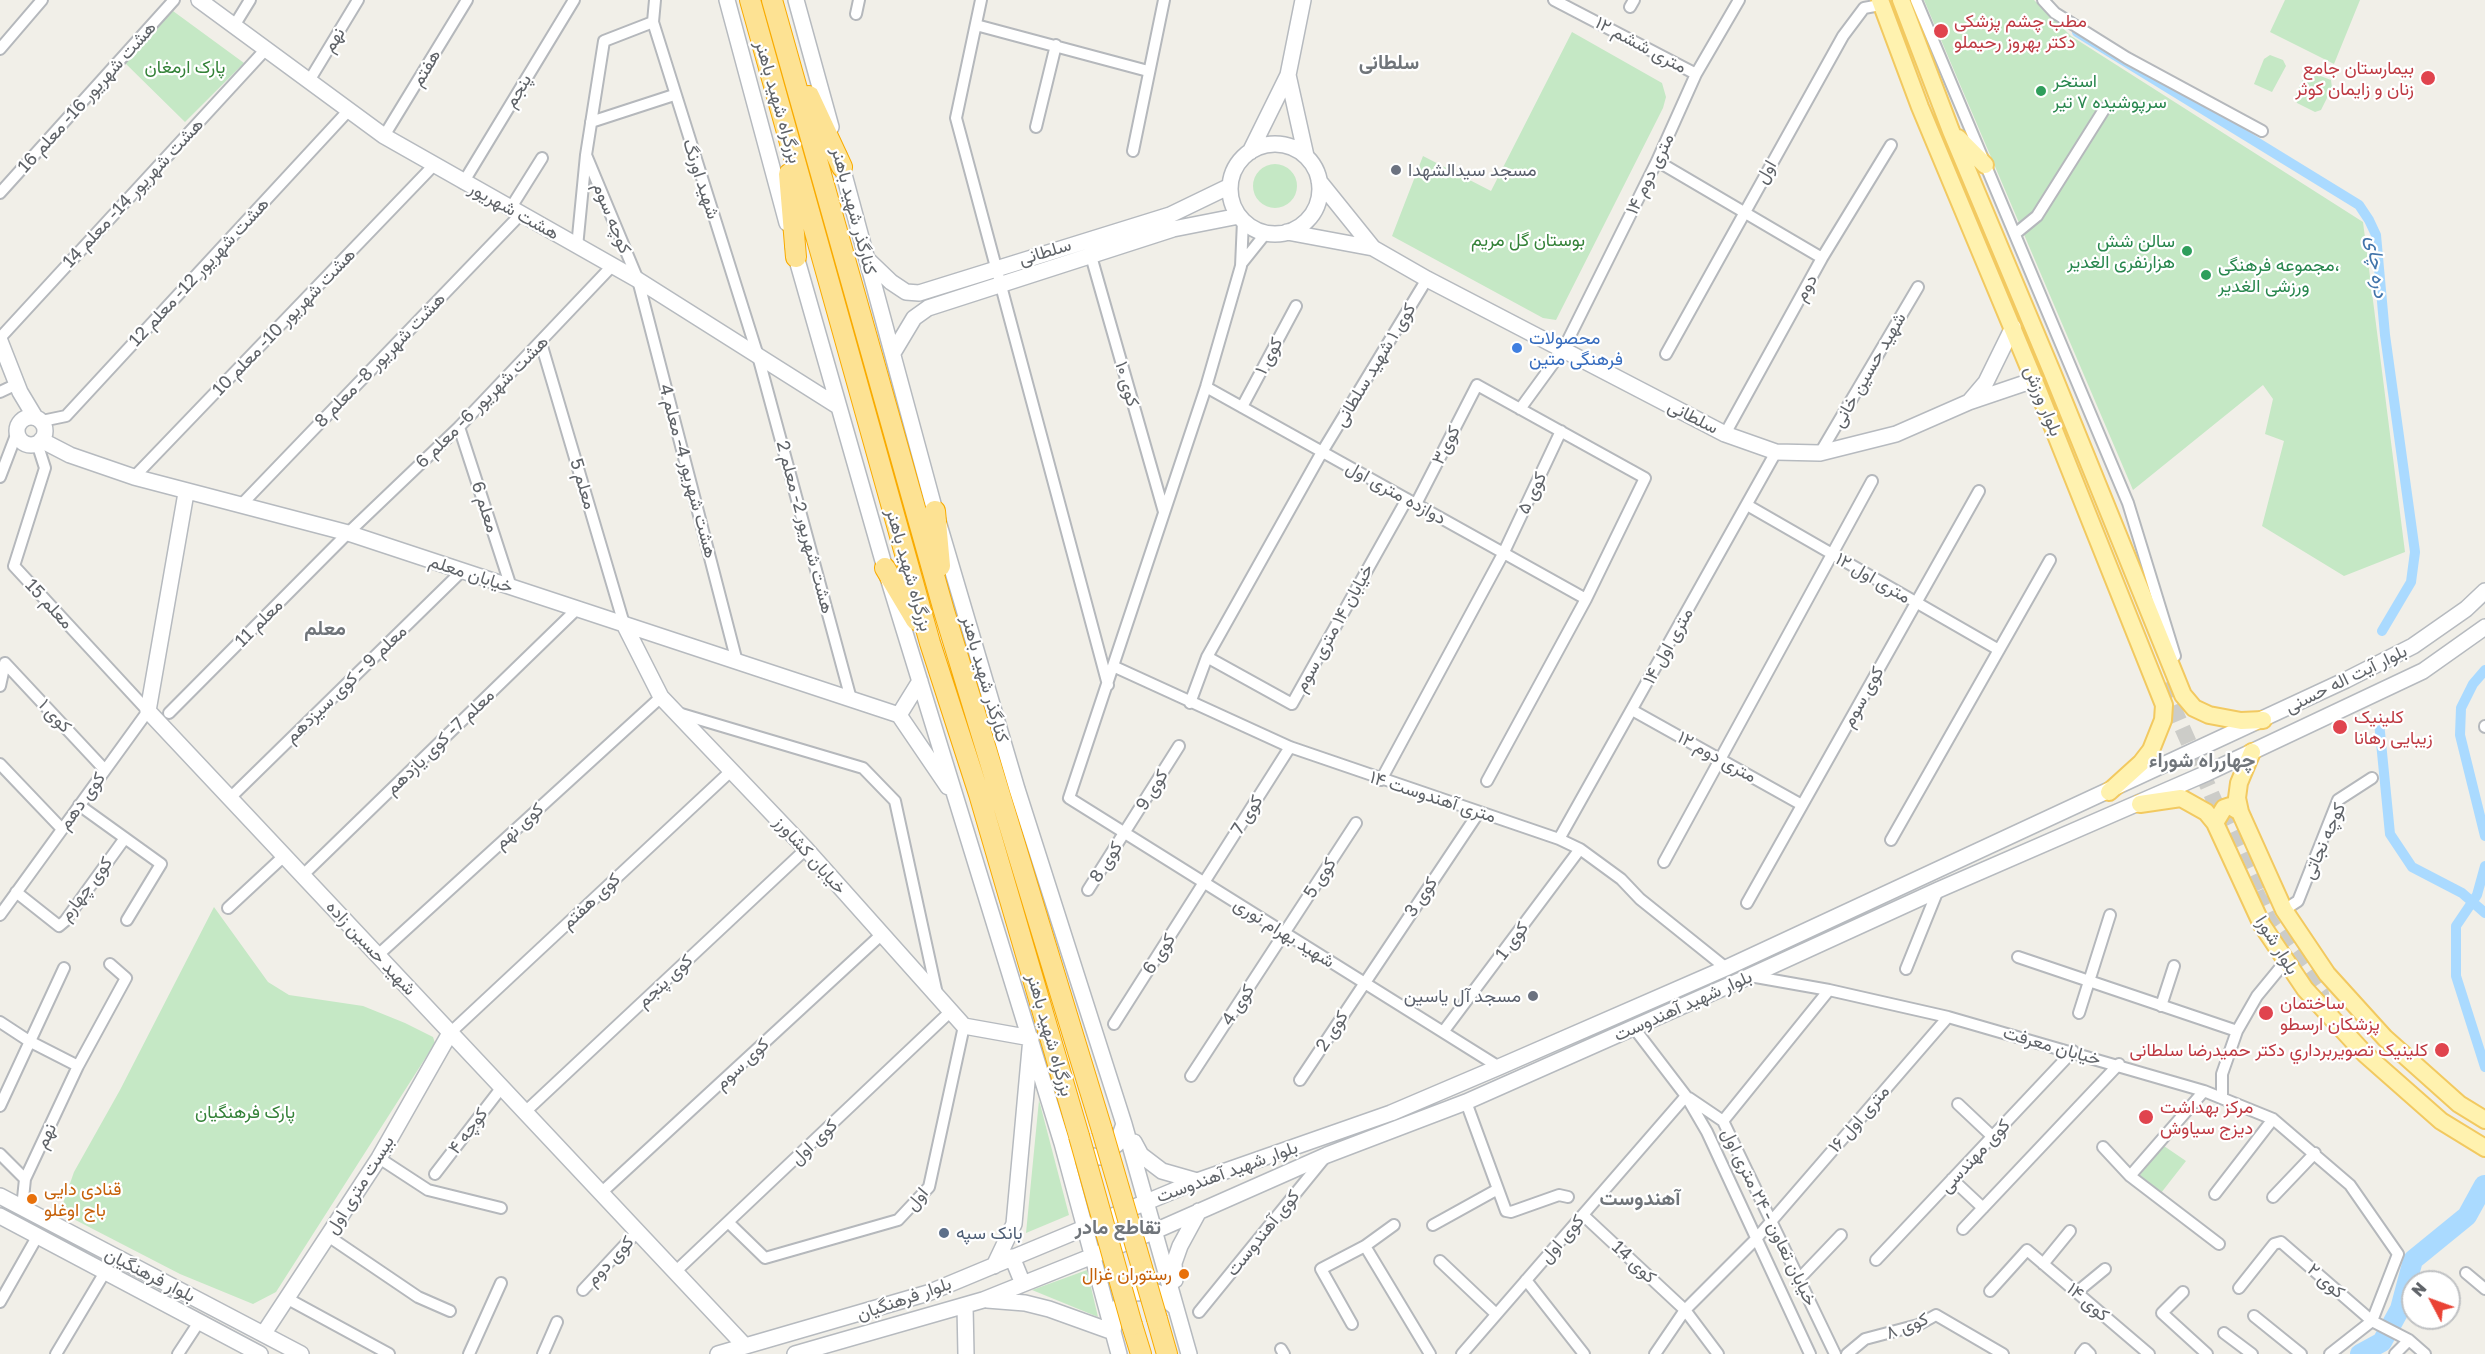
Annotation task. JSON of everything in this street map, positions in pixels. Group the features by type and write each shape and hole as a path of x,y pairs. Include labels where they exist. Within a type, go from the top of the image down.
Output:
{"highway":[{"name":"بزرگراه شهید باهنر","path":"750,0 930,643 979,794 1071,1139 1141,1354"},
{"name":"بزرگراه شهید باهنر","path":"772,0 944,611 1102,1130 1167,1354"},
{"path":"784,44 842,167"},
{"path":"785,126 796,257"},
{"path":"935,511 944,611"},
{"path":"885,568 930,643"}],"main road":[{"name":"هشت شهریور","path":"199,0 384,136 433,166 638,280 839,406"},
{"path":"727,0 796,257 885,568 1031,1038 1079,1156 1100,1156 1117,1144 1124,1124"},
{"name":"کنارگذر شهید باهنر","path":"796,0 935,511 1017,789 1124,1124 1189,1354"},
{"path":"1303,0 1288,75 1250,152 1234,171 1230,186 1232,202 1241,219 1266,233 1287,232 1373,248"},
{"name":"بلوار ورزش","path":"1901,0 1951,131 2183,695 2194,708 2209,715 2241,721 2263,720"},
{"name":"بلوار ورزش","path":"1871,3 1920,107 2013,327 2164,705"},
{"path":"1288,75 1306,156"},
{"path":"1951,131 1985,165"},
{"path":"1250,152 1270,144 1286,145 1312,162 1321,191 1317,207 1308,220 1296,229 1287,232"},
{"path":"1319,181 1373,248"},
{"name":"سلطانی","path":"867,260 906,292 919,293 1170,215 1230,186"},
{"name":"سلطانی","path":"893,353 914,318 928,308 1173,229 1241,219"},
{"name":"سلطانی","path":"1373,248 1427,279 1725,434 1776,452 1820,453 1896,434 1969,402 2034,380"},
{"path":"1969,402 1986,382 2013,327"},
{"path":"0,339 34,429"},
{"name":"خیابان معلم","path":"34,429 70,455 134,477 186,493 348,533 899,715"},
{"path":"148,711 186,493"},
{"name":"بلوار آیت اله حسنی","path":"2197,751 2413,646 2466,609 2485,591"},
{"name":"خیابان کشاورز","path":"624,624 661,697 806,849 964,1026"},
{"name":"بلوار آیت اله حسنی","path":"2207,773 2423,671 2485,627"},
{"path":"920,681 899,715 957,801"},
{"path":"2164,705 2169,709 2178,709 2183,702 2183,695"},
{"path":"2109,792 2151,750 2163,720 2164,705"},
{"name":"شهید حسین زاده","path":"148,711 745,1346"},
{"path":"2218,741 2228,763"},
{"name":"بلوار شهید آهندوست","path":"1084,1227 1197,1182 1391,1113 1499,1067 1726,968 2197,751"},
{"name":"بلوار شورا","path":"2252,752 2239,783 2240,812 2284,910 2327,974 2385,1038 2459,1104 2484,1120"},
{"path":"2176,760 2186,783"},
{"name":"بلوار شهید آهندوست","path":"1093,1255 1155,1231 1327,1155 1466,1102 1938,890 2207,773"},
{"name":"بلوار شورا","path":"2140,804 2181,798 2206,812 2215,823 2262,925 2305,989 2365,1054 2441,1121 2479,1144"},
{"path":"2215,823 2224,808 2230,806 2240,812"},
{"path":"964,1026 1031,1038"},
{"name":"بیست متری اول","path":"264,1333 380,1158 450,1033"},
{"path":"993,1266 1014,1224 1031,1038"},
{"path":"1391,1113 1397,1129"},
{"path":"2479,1144 2484,1120"},
{"path":"1124,1124 1141,1155 1162,1171 1197,1182"},
{"path":"1071,1139 1084,1227 1119,1354"},
{"name":"بلوار فرهنگیان","path":"0,1196 264,1333 300,1354"},
{"path":"1175,1307 1174,1263 1185,1232 1199,1211"},
{"name":"بلوار فرهنگیان","path":"0,1216 260,1354"},
{"name":"بلوار فرهنگیان","path":"718,1354 892,1305 993,1266 1084,1227"},
{"name":"بلوار فرهنگیان","path":"795,1354 965,1306 1093,1255"},
{"path":"1012,1257 1023,1284"},
{"path":"1113,1332 1116,1309 1134,1293 1157,1292 1175,1307"},
{"path":"983,1300 1025,1303 1049,1309 1113,1332"},
{"path":"965,1306 966,1354"}],"street":[{"path":"0,49 42,0"},
{"name":"هشت شهریور 16- معلم 16","path":"0,193 174,0"},
{"path":"234,26 250,0"},
{"name":"نهم","path":"309,81 358,0"},
{"name":"هفتم","path":"384,136 467,0"},
{"name":"پنجم","path":"463,183 573,0"},
{"name":"شهید اورنگ","path":"655,0 653,22 674,95 758,356"},
{"path":"856,14 859,0"},
{"path":"981,0 956,118 994,268 1108,686"},
{"path":"1133,151 1164,0"},
{"name":"۱۲ متری ششم","path":"1554,0 1696,74"},
{"name":"۱۴ متری دوم","path":"1520,409 1563,350 1657,161 1696,74 1739,0"},
{"path":"1916,0 2066,361 2128,503 2177,664 2173,673"},
{"path":"2043,0 2055,13 2127,58 2262,132"},
{"name":"اول","path":"1666,354 1743,211 1843,36 1871,3"},
{"path":"577,247 586,155 604,41 653,22"},
{"path":"976,25 1148,71"},
{"path":"1035,127 1056,45"},
{"name":"هشت شهریور 14- معلم 14","path":"0,339 266,49"},
{"path":"591,122 674,95"},
{"path":"2015,234 2037,216 2105,108"},
{"name":"هشت شهریور 12- معلم 12","path":"34,429 66,416 349,110"},
{"name":"دوم","path":"1725,434 1822,258 1890,145"},
{"name":"کوچه سوم","path":"586,155 638,280"},
{"name":"هشت شهریور 8- معلم 8","path":"240,506 515,212 542,158"},
{"path":"1657,161 1822,258"},
{"name":"هشت شهریور 10- معلم 10","path":"134,477 433,166"},
{"path":"1108,686 1206,387 1240,266 1241,219"},
{"path":"1240,266 1266,233"},
{"name":"کوی ۱۰","path":"1091,256 1164,512"},
{"name":"هشت شهریور 6- معلم 6","path":"348,533 459,427 612,266"},
{"name":"کوی ۱ شهید سلطانی","path":"1190,703 1207,657 1322,452 1427,279"},
{"name":"هشت شهریور 4- معلم 4","path":"638,280 737,662"},
{"name":"شهید حسین خانی","path":"1820,453 1918,286"},
{"name":"کوی ۱","path":"1242,407 1296,306"},
{"name":"معلم 5","path":"541,343 624,624"},
{"name":"هشت شهریور 2- معلم 2","path":"758,356 851,699"},
{"path":"2052,372 2066,361"},
{"name":"کوی۳","path":"1411,502 1477,385 1520,409"},
{"name":"دوازده متری اول","path":"1206,387 1586,599"},
{"path":"0,392 18,388"},
{"path":"1487,781 1586,599 1645,478 1520,409"},
{"name":"معلم 6","path":"459,427 512,587"},
{"path":"0,477 34,429"},
{"name":"معلم 15","path":"34,429 45,468 14,566 148,711"},
{"name":"کوی ۵","path":"1382,780 1503,554 1561,431"},
{"name":"۱۴ متری اول","path":"1559,839 1776,452"},
{"path":"1664,862 1872,481"},
{"name":"کوی سوم","path":"1747,903 1979,491"},
{"name":"خیابان ۱۴ متری سوم","path":"1207,657 1292,704 1411,502"},
{"name":"۱۲ متری اول","path":"1747,505 1999,650"},
{"name":"معلم 11","path":"170,712 348,533"},
{"path":"1891,840 2050,560"},
{"name":"معلم 9 - کوی سیزدهم","path":"230,798 462,571"},
{"name":"معلم 7- کوی یازدهم","path":"303,875 577,609"},
{"name":"کوی ۱","path":"0,687 5,663 105,770"},
{"name":"۱۴ متری آهندوست","path":"1114,667 1290,747 1559,839 1580,849 1621,879 1640,899 1726,968"},
{"name":"شهید بهرام نوری","path":"1108,686 1070,798 1499,1067"},
{"name":"کوی نهم","path":"378,955 661,697"},
{"name":"۱۲ متری دوم","path":"1632,710 1802,805"},
{"name":"کوی دهم","path":"0,915 148,711"},
{"path":"675,712 863,768 895,801 937,994"},
{"name":"کوی 9","path":"1125,833 1179,746"},
{"name":"کوی 7","path":"1204,883 1290,747"},
{"path":"0,764 62,829"},
{"name":"کوی هفتم","path":"450,1033 732,770"},
{"name":"کوچه نجاتی","path":"2284,910 2298,901 2338,800 2372,778"},
{"path":"79,805 162,864 127,920"},
{"name":"کوی 3","path":"1363,982 1479,812"},
{"name":"کوی 5","path":"1284,933 1356,823"},
{"name":"کوی 8","path":"1088,890 1125,833"},
{"name":"کوی چهارم","path":"16,892 59,926 65,921 125,838"},
{"name":"کوی پنجم","path":"525,1112 806,849"},
{"name":"کوی 1","path":"1443,1032 1580,849"},
{"path":"228,908 284,856"},
{"name":"کوی 6","path":"1114,1024 1204,883"},
{"path":"1906,969 1938,890"},
{"path":"2079,1013 2110,915"},
{"name":"کوی 4","path":"1191,1076 1284,933"},
{"name":"کوی سوم","path":"601,1193 882,934"},
{"path":"2019,957 2237,1031"},
{"path":"2222,1096 2222,1074 2237,1031 2257,996 2285,962"},
{"name":"نهم","path":"22,1208 26,1179 78,1066 126,978 110,964"},
{"path":"2161,1006 2174,966"},
{"path":"0,1106 64,968"},
{"name":"خیابان معرفت","path":"1750,976 1829,990 1948,1017 2073,1051 2222,1096 2273,1119 2350,1185 2398,1254 2372,1321"},
{"name":"کوی 2","path":"1300,1080 1363,982"},
{"path":"1723,1121 1829,990"},
{"name":"کوی اول","path":"675,1272 951,1011"},
{"name":"۱۶ متری اول","path":"1655,1354 1685,1310 1755,1240 1948,1017"},
{"path":"0,1022 29,1041 78,1066"},
{"name":"اول","path":"729,1223 765,1258 898,1220 930,1187 964,1026"},
{"name":"خیابان تعاون - ۲۴ متری اول","path":"1634,1028 1686,1096 1707,1132 1755,1240 1810,1354"},
{"name":"کوی مهندسی","path":"1876,1260 2073,1051"},
{"path":"1963,1229 2119,1064"},
{"name":"کوچه ۴","path":"435,1174 502,1087"},
{"path":"2130,1176 2204,1090"},
{"name":"خیابان تعاون - ۲۴ متری اول","path":"1686,1096 1723,1121 1835,1354"},
{"name":"کوی اول","path":"1462,1354 1686,1096"},
{"path":"1466,1102 1506,1211 1511,1212 1559,1195 1568,1197"},
{"path":"1958,1104 1993,1137"},
{"path":"2215,1194 2273,1119"},
{"path":"2103,1147 2130,1176 2219,1244"},
{"path":"2273,1197 2315,1153"},
{"path":"0,1154 26,1179"},
{"name":"کوی آهندوست","path":"1199,1312 1327,1155"},
{"path":"380,1158 428,1190 501,1208"},
{"path":"1952,1179 1983,1208"},
{"path":"1433,1225 1498,1189"},
{"name":"کوی 14","path":"1583,1215 1685,1310 1718,1354"},
{"path":"1352,1324 1320,1269 1365,1246 1394,1225"},
{"path":"2043,1264 2070,1231"},
{"name":"کوی دوم","path":"583,1290 637,1232"},
{"path":"1799,1279 1841,1235"},
{"path":"327,1236 418,1297 450,1311"},
{"path":"0,1302 37,1237"},
{"name":"کوی ۲","path":"2239,1288 2274,1244 2281,1242 2372,1321 2409,1340 2424,1354"},
{"path":"1365,1246 1430,1354"},
{"name":"کوی ۱۴","path":"1990,1291 2027,1250 2149,1354"},
{"path":"1440,1261 1496,1314"},
{"path":"2077,1292 2105,1269"},
{"path":"56,1354 105,1272"},
{"path":"2466,1273 2485,1289"},
{"path":"1526,1280 1584,1354"},
{"path":"469,1354 501,1283"},
{"path":"2183,1292 2162,1312 2207,1354"},
{"path":"288,1299 389,1354"},
{"name":"کوی ۸","path":"1847,1354 1865,1339 1918,1325 1936,1315 1995,1352"},
{"path":"2254,1316 2301,1354"},
{"path":"2330,1354 2372,1321"},
{"path":"178,1354 199,1322"},
{"path":"543,1354 557,1322"},
{"path":"2224,1333 2252,1354"},
{"path":"2396,1354 2409,1340"},
{"path":"2081,1354 2085,1349 2090,1354"}],"green space":[{"name":"مجموعه فرهنگی، ورزشی الغدیر","path":"1924,0 2034,0 2071,36 2363,222 2405,552 2344,576 2262,526 2284,441 2265,434 2273,399 2263,385 2133,490"},
{"path":"2285,0 2360,0 2334,64 2270,32"},
{"name":"پارک ارمغان","path":"173,11 244,63 185,122 124,62"},
{"name":"بوستان گل مریم","path":"1572,32 1662,83 1666,97 1663,108 1556,320 1543,318 1392,236 1423,156 1491,191"},
{"path":"2270,55 2283,60 2286,66 2272,92 2254,84 2264,59"},
{"path":"2310,72 2331,80 2332,88 2321,110 2315,112 2297,103 2295,97 2304,77"},
{"path":"1275,164 1284,165 1291,170 1296,177 1296,195 1291,202 1284,207 1275,208 1266,207 1259,202 1254,195 1253,186 1254,177 1259,170 1266,165"},
{"name":"پارک فرهنگیان","path":"214,907 268,982 289,995 363,1006 433,1037 435,1043 276,1292 253,1304 180,1274 60,1212 74,1172 120,1090"},
{"path":"1039,1100 1069,1215 1026,1233"},
{"path":"2164,1146 2186,1161 2161,1193 2139,1176"},
{"path":"1087,1270 1098,1317 1032,1290"}],"waterway":[{"name":"دره چای","path":"2077,32 2359,205 2369,220 2376,235 2385,335 2415,552 2411,582 2382,631"},
{"path":"2485,670 2473,684 2461,708 2460,735 2485,836"},
{"name":"دره چای","path":"2379,722 2390,834 2412,867 2462,893 2485,913"},
{"path":"2485,866 2477,895 2456,926 2456,976 2485,1067"},
{"path":"2360,1354 2382,1342 2400,1309 2413,1260 2467,1216 2484,1185"}],"tunnel":[{"path":"2163,684 2225,825"},
{"path":"2227,808 2271,902"},
{"path":"2256,892 2269,920 2321,993 2321,1006"}],"place":[{"name":"مطب چشم پزشکی دکتر بهروز رحیملو","path":"1941,31"},
{"name":"بیمارستان جامع زنان و زایمان کوثر","path":"2428,78"},
{"name":"استخر سرپوشیده ۷ تیر","path":"2041,91"},
{"name":"مسجد سیدالشهدا","path":"1396,170"},
{"name":"سالن شش هزارنفری الغدیر","path":"2187,251"},
{"name":"مجموعه فرهنگی، ورزشی الغدیر","path":"2206,275"},
{"name":"محصولات فرهنگی متین","path":"1517,348"},
{"name":"کلینیک زیبایی رهانا","path":"2340,727"},
{"name":"مسجد آل یاسین","path":"1533,996"},
{"name":"ساختمان پزشکان ارسطو","path":"2266,1013"},
{"name":"کلینیک تصويربرداري دکتر حمیدرضا سلطانی","path":"2442,1050"},
{"name":"مرکز بهداشت دیزج سیاوش","path":"2146,1117"},
{"name":"قنادی دایی باج اوغلو","path":"32,1199"},
{"name":"بانک سپه","path":"944,1233"},
{"name":"رستوران غزال","path":"1184,1274"}],"district":[{"name":"سلطانی","path":"1389,63"},
{"name":"معلم","path":"325,629"},
{"name":"چهارراه شوراء","path":"2202,761"},
{"name":"آهندوست","path":"1640,1199"},
{"name":"تقاطع مادر","path":"1118,1228"}]}
